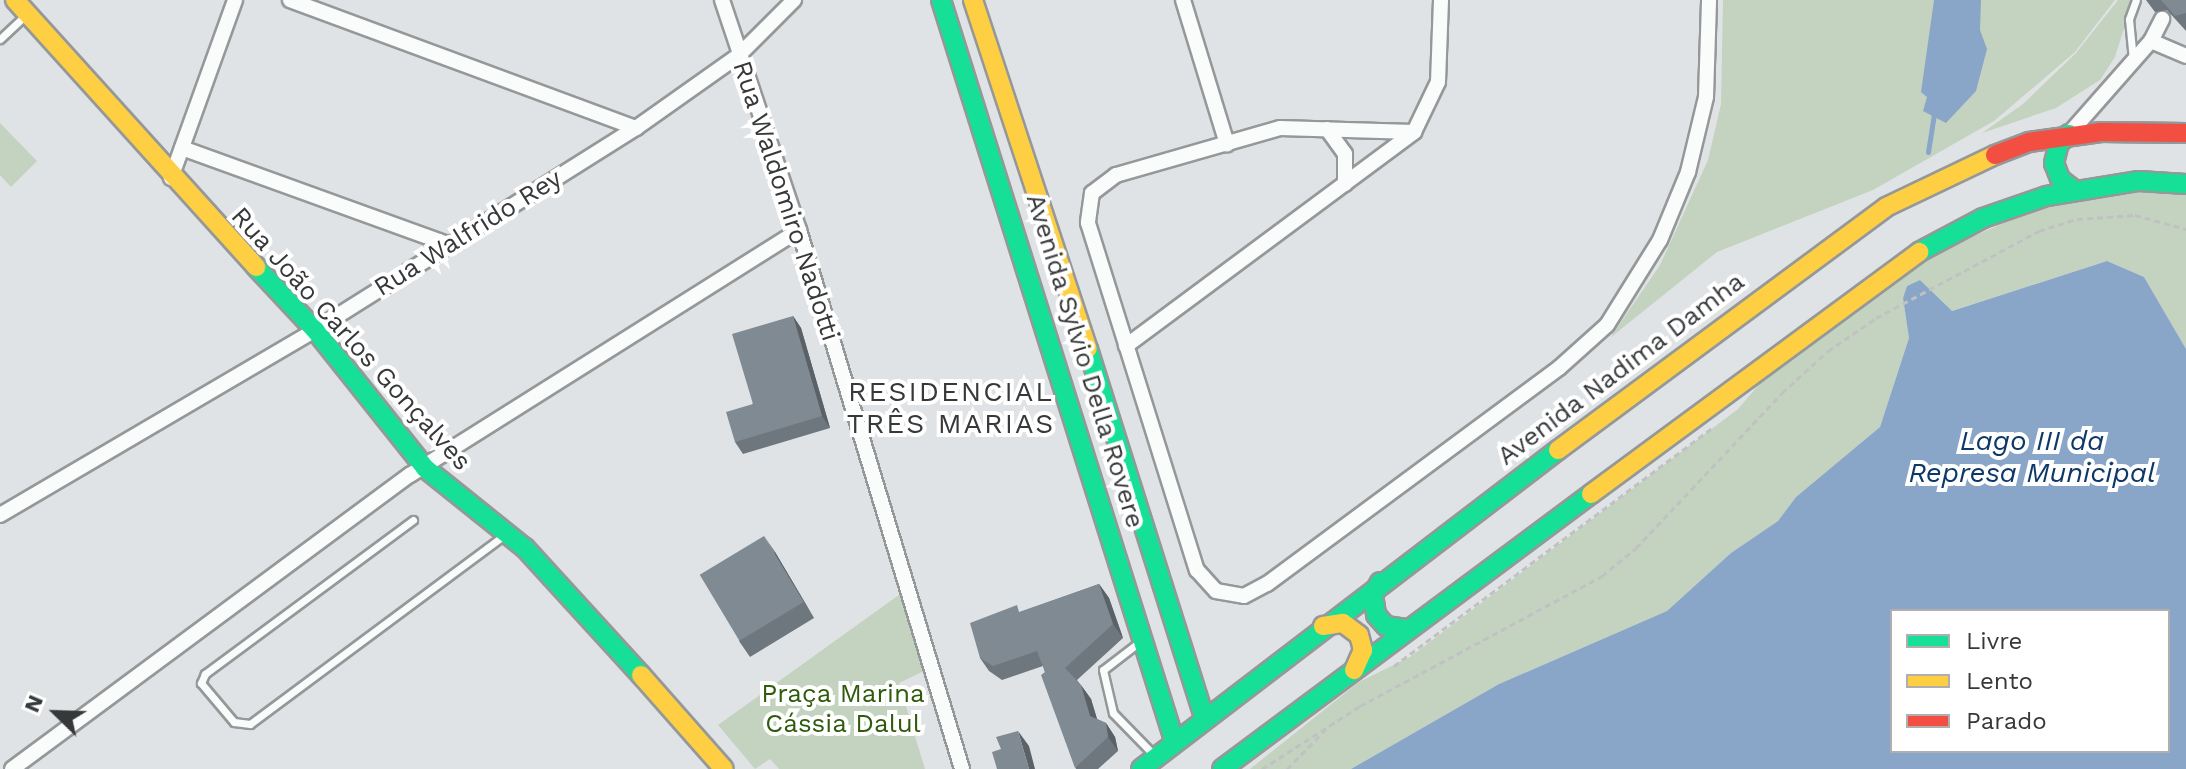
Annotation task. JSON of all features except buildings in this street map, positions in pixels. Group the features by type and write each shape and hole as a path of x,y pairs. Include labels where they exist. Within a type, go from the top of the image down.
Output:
{"main road":[{"name":"Avenida Sylvio Della Rovere","path":"941,0 1009,205 1143,639 1163,754"},
{"name":"Avenida Sylvio Della Rovere","path":"973,0 1040,195 1204,717"},
{"name":"Rua João Carlos Gonçalves","path":"21,7 171,178 315,330 425,468 508,533 569,592 724,769"},
{"name":"Avenida Nadima Damha","path":"1141,769 1380,582 1844,234 1964,166 2069,134 2186,133"},
{"path":"2069,134 2059,143 2054,163 2060,179 2074,190"},
{"path":"1222,769 1869,282 1983,218 2074,190 2139,181 2186,184"},
{"path":"1009,205 1040,195"},
{"path":"1380,582 1373,602 1376,615 1386,626 1408,629"},
{"path":"1323,626 1343,623 1359,635 1363,650 1353,671"},
{"path":"1143,639 1176,628"}],"street":[{"path":"171,178 235,0"},
{"path":"290,0 636,128"},
{"name":"Rua Waldomiro Nadotti","path":"722,0 799,230 962,769"},
{"name":"Rua Walfrido Rey","path":"0,515 315,330 636,128 739,55 794,0"},
{"path":"1183,0 1227,144"},
{"path":"1126,346 1414,132 1438,82 1441,0"},
{"path":"1414,132 1280,128 1116,175 1092,193 1088,223 1197,570 1205,583 1231,595 1244,596 1267,584 1559,368 1607,325 1660,240 1688,172 1706,97 1709,0"},
{"path":"2069,134 2151,41 2162,19"},
{"path":"2151,41 2186,56"},
{"path":"1327,129 1345,154 1345,184"},
{"path":"182,148 450,245"},
{"path":"12,769 425,468 799,230"}],"lane":[{"path":"2134,61 2129,19 2136,0"},
{"path":"0,39 21,7"},
{"path":"413,520 205,674 201,683 234,722 250,724 508,533"},
{"path":"1143,639 1103,670 1113,713 1163,754"}],"path":[{"path":"1262,769 1336,720 1602,576 1636,548 1782,393 1828,351 1876,318 2039,231 2077,219 2135,215 2186,229"},
{"path":"1387,669 1726,418"},
{"path":"1287,769 1336,720"},
{"path":"1250,769 1262,759"}],"green space":[{"path":"1723,0 2115,0 2075,52 1994,121 1873,190 1717,252 1610,338 1660,265 1708,160 1721,104"},
{"path":"2118,0 2133,0 2115,57 2100,80 2056,108 1982,133 2023,104 2076,53"},
{"path":"0,123 37,161 11,187 0,175"},
{"path":"2137,191 2186,193 2186,349 2144,277 2107,261 1951,311 1920,280 1907,286 1903,298 1909,338 1880,427 1796,497 1778,521 1731,553 1667,611 1499,684 1351,769 1250,769 1359,682 1410,657 1738,409 1768,374 1905,272 1960,242 2034,210"},
{"name":"Praça Marina Cássia Dalul","path":"903,592 924,671 899,683 925,769 779,769 770,759 755,769 718,725"}],"water":[{"path":"1934,0 1981,0 1980,30 1987,49 1976,91 1946,123 1923,111 1927,97 1921,92"},
{"name":"Lago III da Represa Municipal","path":"2107,261 2144,277 2186,349 2186,769 1351,769 1499,684 1667,611 1731,553 1778,521 1796,497 1880,427 1909,338 1903,298 1907,286 1920,280 1952,311"}],"waterway":[{"path":"1928,152 1934,113"}],"traffic: fast":[{"path":"941,0 1174,740"},
{"path":"2069,134 2059,143 2054,163 2060,179 2074,190"},
{"path":"1919,252 1983,218 2047,196 2139,181 2186,184"},
{"path":"256,267 315,330 425,468 525,548 641,675"},
{"path":"1088,349 1204,717"},
{"path":"1141,769 1558,450"},
{"path":"1222,769 1591,494"},
{"path":"1380,582 1373,595 1376,615 1386,626 1408,629"}],"traffic: slow":[{"path":"15,0 256,267"},
{"path":"973,0 1088,349"},
{"path":"1558,450 1886,207 1995,155"},
{"path":"1591,494 1919,252"},
{"path":"1323,626 1343,623 1359,635 1363,650 1354,670"},
{"path":"641,675 724,769"}],"traffic: jam":[{"path":"1995,155 2029,142 2101,132 2186,133"}],"district":[{"name":"RESIDENCIAL TRÊS MARIAS","path":"951,408"}]}
